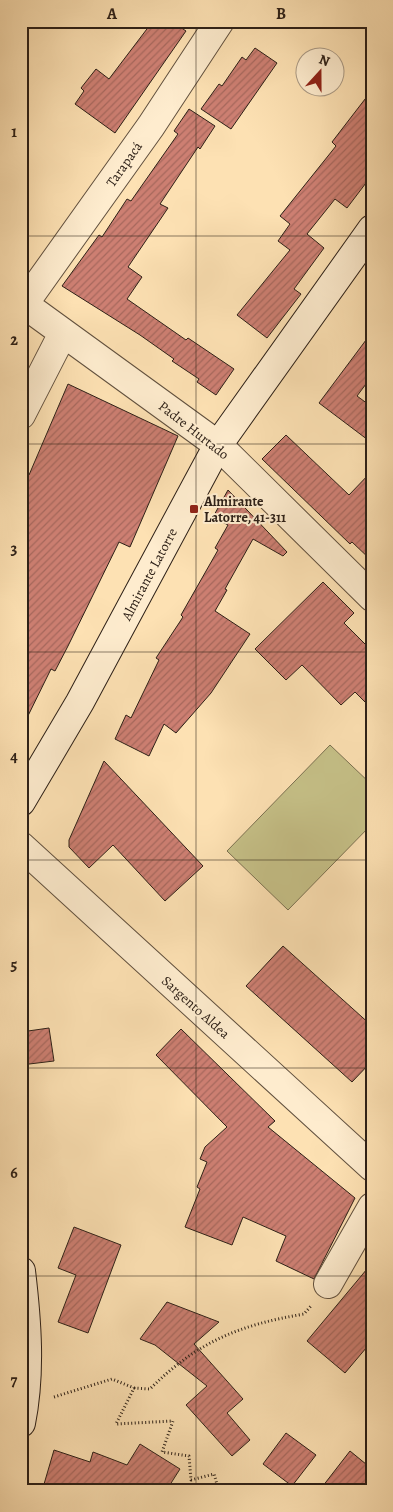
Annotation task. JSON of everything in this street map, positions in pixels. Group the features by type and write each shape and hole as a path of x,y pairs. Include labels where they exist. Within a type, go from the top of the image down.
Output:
{"street":[{"name":"Tarapacá","path":"22,303 151,126 220,21"},
{"name":"Almirante Latorre","path":"21,802 80,702 218,446 372,229"},
{"name":"Padre Hurtado","path":"22,303 218,446 372,597"},
{"path":"21,415 63,333"},
{"name":"Sargento Aldea","path":"21,846 372,1167"},
{"path":"328,1284 372,1207"},
{"path":"21,1271 26,1325 23,1414"}],"path":[{"path":"23,1414 112,1379 134,1388 150,1389 171,1368 195,1350 220,1336 264,1321 304,1314 328,1284"},
{"path":"134,1388 116,1424 173,1421 162,1452 189,1456 191,1480 214,1474 219,1491"}],"shaded area":[{"path":"330,745 372,785 372,824 288,910 227,851"}],"building":[{"path":"153,21 171,21 186,31 115,133 75,104 84,91 81,88 96,69 109,79"},
{"path":"255,48 277,63 231,129 201,109 219,84 222,86 242,57 246,60"},
{"path":"372,90 372,175 347,208 335,199 307,234 324,248 294,289 301,294 267,338 237,315 290,250 278,241 290,224 280,216 336,146 332,142"},
{"path":"189,109 215,126 200,149 198,147 160,204 168,208 128,267 142,277 127,299 186,340 188,338 234,369 216,395 197,382 199,379 172,361 174,359 140,335 62,286 99,235 102,237 127,199 131,201 178,134 174,131"},
{"path":"372,332 372,376 357,396 372,407 372,443 319,403"},
{"path":"68,384 178,436 130,547 119,542 55,671 51,669 21,730 21,471 29,475"},
{"path":"286,435 349,495 372,471 372,561 352,542 350,544 262,459"},
{"path":"228,490 287,552 283,556 253,539 215,611 250,634 211,693 176,733 164,724 149,756 115,739 126,715 131,718 159,660 156,658 183,617 181,615 218,550 215,548 228,525 213,517"},
{"path":"323,582 354,613 344,623 372,651 372,709 355,692 341,705 302,665 286,680 255,649"},
{"path":"104,761 203,866 165,901 113,845 89,868 69,847 69,840"},
{"path":"283,946 372,1026 372,1061 352,1082 246,986"},
{"path":"49,1028 54,1061 21,1065 21,1032"},
{"path":"181,1029 275,1121 268,1127 355,1198 314,1279 276,1261 286,1236 243,1217 232,1245 185,1227 200,1189 197,1187 207,1162 200,1159 205,1147 227,1127 156,1055"},
{"path":"74,1227 121,1245 88,1333 58,1322 76,1275 58,1268"},
{"path":"372,1263 372,1341 345,1373 307,1341"},
{"path":"167,1302 219,1322 194,1344 243,1399 227,1413 250,1440 232,1456 186,1405 207,1386 155,1345 140,1339"},
{"path":"286,1433 316,1455 292,1486 263,1464"},
{"path":"140,1444 180,1469 166,1491 42,1491 54,1450 90,1462 93,1452 127,1465"},
{"path":"350,1451 372,1469 372,1491 319,1491"}],"place":[{"name":"Almirante Latorre, 41-311","path":"194,509"}]}
